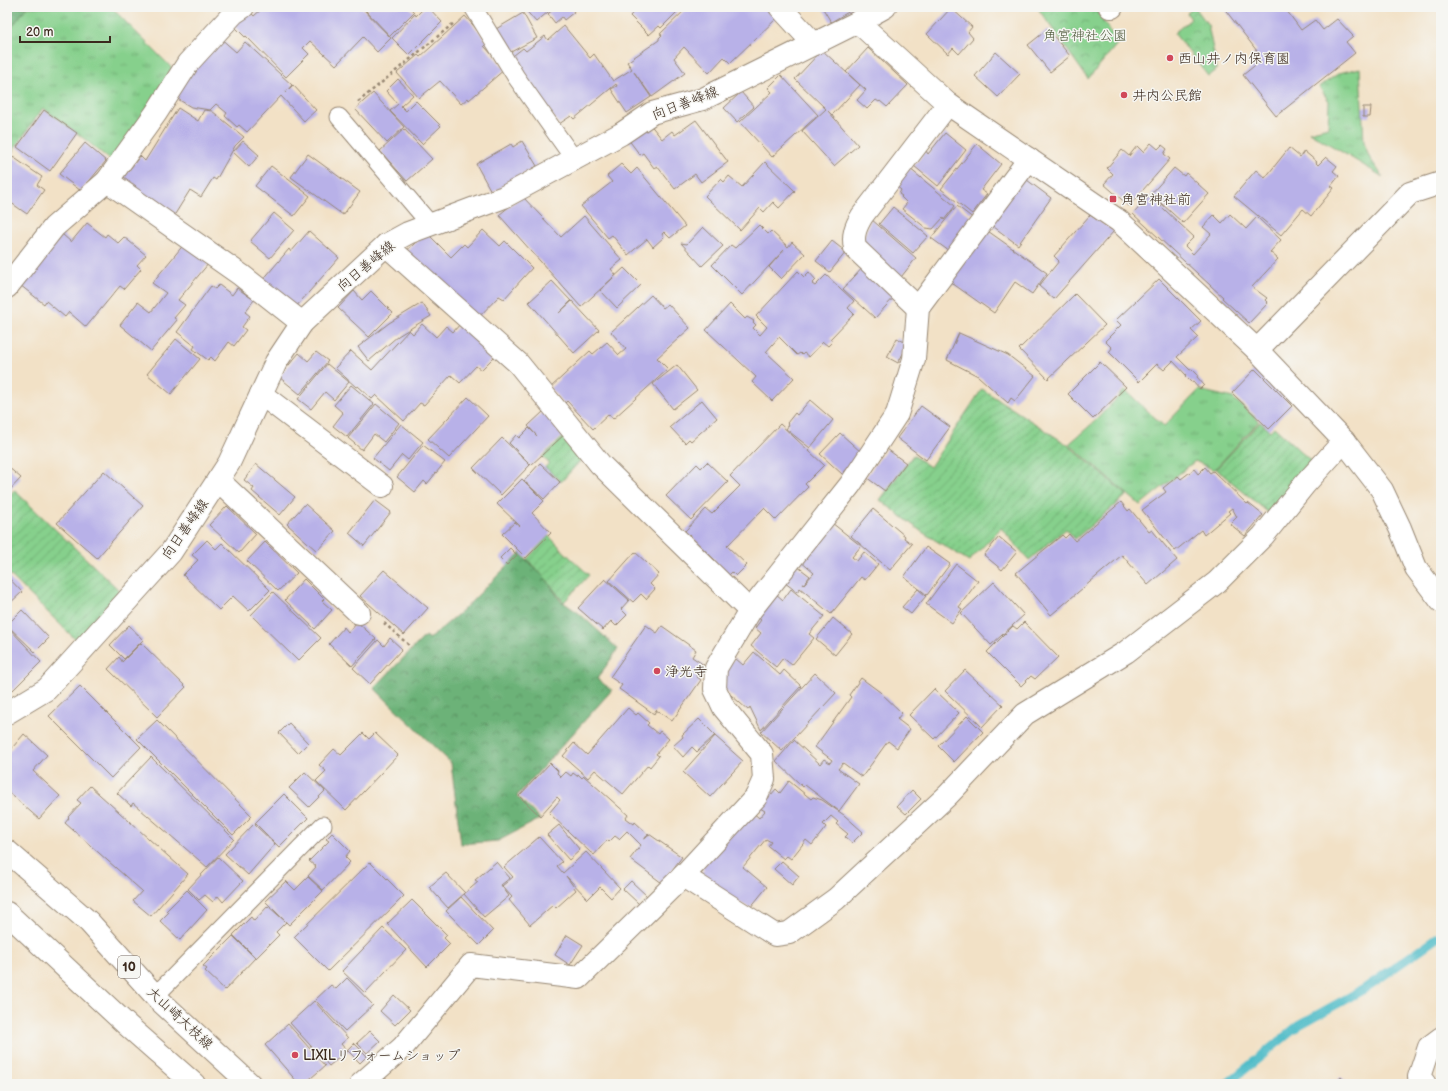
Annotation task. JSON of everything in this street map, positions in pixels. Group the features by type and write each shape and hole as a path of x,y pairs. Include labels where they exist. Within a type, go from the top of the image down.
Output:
{"street":[{"path":"7,287 54,226 107,181 156,113 188,63 234,13 243,7"},
{"path":"780,7 814,44"},
{"name":"向日善峰線","path":"7,713 47,689 171,552 229,463 276,362 302,323 386,245 408,233 430,224 504,197 621,134 652,113 703,99 858,22 885,7"},
{"path":"858,22 948,104 1119,221 1257,350 1344,441 1382,490 1400,528 1416,568 1441,601"},
{"path":"918,308 855,248 853,239 856,226 862,216 948,104"},
{"path":"361,1084 403,1047 471,965 579,978 683,876 756,798 764,778 762,754 724,708 715,689 716,668 750,611 850,485 897,414 914,359 918,308 1029,159"},
{"path":"107,181 241,275 302,323"},
{"path":"1257,350 1410,193 1441,183"},
{"path":"386,245 518,363 600,464 750,611"},
{"path":"261,394 382,486"},
{"path":"683,876 775,935 789,933 836,898 948,795 1025,714 1126,652 1217,582 1263,536 1305,484 1344,441"},
{"path":"218,480 359,613"},
{"name":"大山崎大枝線","path":"7,851 89,922 155,996 250,1084"},
{"path":"7,914 127,1025 194,1084"},
{"path":"1426,1084 1419,1077 1429,1047 1441,1038"}],"lane":[{"path":"473,7 516,77 574,159"},
{"path":"339,117 430,224"},
{"path":"155,996 323,825"}],"path":[{"path":"339,117 455,22"},
{"path":"359,613 367,608 410,647"}],"green space":[{"path":"7,7 27,7 7,33"},
{"path":"27,7 111,7 172,68 114,163 43,108 7,159 7,33"},
{"name":"角宮神社公園","path":"1037,7 1094,7 1118,43 1088,79"},
{"path":"1195,7 1208,25 1217,69 1208,76 1174,33 1191,19 1187,13"},
{"path":"1360,68 1364,142 1369,157 1383,177 1309,132 1328,127 1329,101 1319,87 1339,73"},
{"path":"982,389 1068,445 1127,495 1075,539 1066,529 1029,560 1001,528 969,561 922,532 880,500 913,455 930,467"},
{"path":"1125,390 1164,426 1199,390 1233,398 1259,421 1214,470 1195,461 1140,505 1069,444 1094,422"},
{"path":"1260,422 1270,431 1274,427 1311,461 1270,514 1216,469"},
{"path":"568,433 580,449 580,461 561,482 545,467 549,463 542,457"},
{"path":"14,490 121,592 78,642 7,572 7,498"},
{"path":"549,536 589,575 564,602 547,580 527,559"},
{"path":"520,553 547,580 560,600 580,614 618,649 597,679 612,690 517,796 540,819 498,841 461,844 451,763 374,688 425,636 429,639 463,610"}],"building":[{"path":"264,7 291,7 289,9 292,12 297,7 307,7 310,10 314,7 361,7 391,38 377,52 363,37 336,65 310,41 303,48 309,54 286,77 246,36 245,37 233,25 248,10 254,16"},
{"path":"371,7 409,7 414,12 390,36 366,11"},
{"path":"425,7 428,7 442,22 409,55 392,38 415,14 416,16"},
{"path":"523,7 554,7 536,22"},
{"path":"556,7 574,7 572,9 574,12 564,20 562,17 555,23 548,14"},
{"path":"638,7 682,7 661,28 659,26 649,35 630,16"},
{"path":"688,7 767,7 777,18 730,63 724,57 709,73 684,47 674,58 685,73 652,97 634,72 651,97 627,113 611,89 617,86 616,84 574,119 571,116 559,124 509,59 523,48 526,51 545,36 548,40 564,26 590,58 594,54 613,81 632,69 627,62 659,40 662,35 660,34"},
{"path":"822,7 857,7 831,22"},
{"path":"1223,7 1284,7 1301,30 1315,20 1323,30 1337,19 1353,36 1346,42 1355,53 1276,116 1243,75 1259,62 1253,54 1257,51"},
{"path":"951,8 972,27 968,32 973,38 959,54 953,48 948,54 927,34"},
{"path":"523,13 537,38 509,53 496,29"},
{"path":"465,16 488,42 484,46 505,69 469,100 468,98 461,104 440,81 419,98 397,73 418,55 420,57"},
{"path":"1048,29 1070,56 1050,72 1028,45"},
{"path":"218,36 236,52 245,42 292,85 285,93 293,85 316,110 304,121 281,96 247,132 239,125 237,127 225,116 227,113 216,104 210,110 191,107 171,95"},
{"path":"868,48 908,85 887,107 880,101 879,102 876,100 867,109 857,100 866,90 846,72"},
{"path":"822,50 860,85 832,115 828,111 858,145 834,166 802,131 826,109 795,79"},
{"path":"996,52 1020,74 998,97 975,76"},
{"path":"781,75 818,115 772,157 740,122 772,92 768,88"},
{"path":"398,79 413,95 401,106 406,111 416,101 441,126 422,144 390,111 398,104 386,91"},
{"path":"741,92 754,107 737,122 724,108"},
{"path":"373,93 404,127 387,143 355,109"},
{"path":"1363,107 1371,107 1370,117 1363,117"},
{"path":"178,108 198,121 204,110 212,111 244,137 235,146 216,180 213,178 201,197 190,190 172,219 132,191 136,186 124,177 140,156 145,161"},
{"path":"44,110 77,133 50,171 17,147"},
{"path":"696,120 728,162 701,182 695,174 675,189 657,166 654,168 643,153 640,155 628,139 649,123 662,139 672,131 675,135"},
{"path":"404,129 432,159 407,181 380,151"},
{"path":"945,133 966,150 938,186 914,166 926,151 928,154"},
{"path":"243,141 259,155 249,167 233,152"},
{"path":"522,141 537,166 492,193 476,164 511,144 513,147"},
{"path":"85,143 106,161 81,191 59,174"},
{"path":"1151,143 1158,149 1162,145 1167,149 1164,154 1170,159 1129,206 1104,184 1113,174 1107,168 1122,150 1129,156 1137,146 1143,152"},
{"path":"977,144 1001,164 981,190 987,194 972,214 941,189"},
{"path":"1289,148 1300,157 1304,151 1317,162 1316,163 1318,165 1326,157 1337,166 1333,171 1339,176 1331,186 1334,188 1311,216 1303,209 1281,235 1234,196 1256,170 1265,178"},
{"path":"308,154 360,192 343,215 291,177"},
{"path":"13,157 42,177 37,185 44,190 27,214 7,200 7,166"},
{"path":"765,162 795,191 779,208 773,202 764,212 760,208 740,230 705,196 721,179 724,182 729,176 742,187"},
{"path":"621,164 631,174 637,168 685,226 670,238 664,232 662,234 664,237 653,247 647,239 628,255 612,235 608,238 581,206 612,182 607,176"},
{"path":"271,166 310,196 294,216 255,186"},
{"path":"909,168 955,206 944,220 943,218 933,229 926,228 902,209 907,203 899,194 901,190 895,185"},
{"path":"1174,168 1184,176 1186,173 1209,194 1183,223 1151,194"},
{"path":"1023,177 1051,198 1018,245 990,224"},
{"path":"522,196 561,237 584,216 622,260 611,269 616,275 581,307 499,215"},
{"path":"1150,196 1194,237 1185,246 1193,254 1211,234 1203,227 1214,215 1222,223 1230,214 1246,229 1257,217 1281,240 1270,252 1278,259 1252,287 1267,298 1265,300 1268,303 1249,323 1133,214"},
{"path":"957,206 974,219 949,251 931,238"},
{"path":"893,207 928,236 913,253 879,224"},
{"path":"274,213 294,230 270,258 250,241"},
{"path":"1090,215 1114,231 1054,299 1039,286 1059,261 1054,256"},
{"path":"871,219 916,258 898,281 862,242"},
{"path":"87,223 105,237 107,234 118,243 124,237 146,255 137,265 141,269 124,289 120,286 86,327 69,312 65,317 46,301 44,304 20,285 62,234 71,242"},
{"path":"759,225 768,234 771,231 788,247 792,242 805,254 781,279 769,267 784,250 742,295 712,265 731,245 735,248"},
{"path":"703,227 723,246 702,266 681,243 687,244"},
{"path":"985,229 1047,273 1032,294 1015,282 994,313 949,281"},
{"path":"483,230 500,246 505,241 532,268 504,299 499,296 476,320 405,252 423,236 428,234 451,257 464,244 467,247"},
{"path":"309,231 339,258 294,309 262,281 289,249 291,252"},
{"path":"832,241 846,252 830,272 816,261"},
{"path":"185,243 209,263 178,300 185,305 174,318 177,320 151,351 120,325 138,302 151,312 166,293 152,283"},
{"path":"865,265 897,294 875,318 843,289"},
{"path":"624,268 641,285 617,308 600,290"},
{"path":"798,271 804,277 809,272 816,280 812,284 815,286 826,275 854,301 848,308 854,314 830,339 833,341 828,346 823,342 809,357 804,353 802,355 800,353 797,355 779,337 766,352 794,378 772,401 752,382 756,377 706,330 730,304 745,319 747,317 754,321 753,322 756,325 753,328 760,335 767,327 756,316"},
{"path":"1159,279 1201,321 1191,330 1198,337 1177,357 1190,370 1192,369 1198,375 1197,377 1204,385 1200,389 1193,381 1191,382 1185,376 1186,375 1173,361 1164,370 1157,364 1139,382 1109,352 1112,348 1105,341 1121,325 1116,320"},
{"path":"552,281 571,301 559,313 572,301 599,330 574,353 529,302"},
{"path":"219,285 232,295 237,288 254,300 245,312 250,316 242,327 246,330 234,346 229,342 215,361 211,357 208,360 193,349 195,346 177,332 211,286 215,289"},
{"path":"354,291 362,300 371,291 393,313 369,337 338,308"},
{"path":"1075,294 1105,325 1048,379 1019,349"},
{"path":"651,295 663,308 668,304 690,328 657,358 668,369 613,419 609,414 593,429 567,401 564,404 550,388 590,351 593,354 607,342 619,355 626,349 611,332"},
{"path":"422,303 431,316 398,336 369,361 358,347 389,323"},
{"path":"461,323 496,355 481,370 476,366 460,383 451,375 424,405 420,403 404,421 376,395 372,399 335,368 351,351 372,370 409,330 413,334 422,324 436,337 446,326 453,332"},
{"path":"959,333 1008,355 1035,376 1015,401 1011,398 1008,403 978,376 947,360"},
{"path":"897,338 908,344 898,363 887,357"},
{"path":"176,339 200,359 171,394 147,374"},
{"path":"316,352 328,361 300,394 279,377 299,353 308,361"},
{"path":"1100,362 1126,387 1093,419 1068,394"},
{"path":"327,364 349,382 334,400 325,392 311,409 298,399"},
{"path":"677,365 697,390 673,409 653,384"},
{"path":"1255,369 1292,406 1269,429 1232,393"},
{"path":"351,385 374,404 347,437 333,426 343,413 334,405"},
{"path":"468,397 488,416 449,458 428,439"},
{"path":"702,400 717,418 691,441 689,439 685,443 670,427"},
{"path":"810,400 833,420 810,448 786,429 789,425 787,423 795,413 797,415"},
{"path":"376,404 399,423 384,442 374,434 362,450 348,438"},
{"path":"921,406 950,427 926,460 897,438"},
{"path":"544,411 565,434 531,465 509,443 516,435 519,438 529,428 537,436 528,426"},
{"path":"401,424 423,442 408,460 402,455 389,471 373,458"},
{"path":"780,424 824,465 805,484 808,487 776,520 764,508 727,546 747,565 736,576 732,572 728,576 714,561 715,560 685,531 706,509 712,514 740,486 730,476"},
{"path":"840,433 862,453 842,474 820,454"},
{"path":"502,438 530,465 501,495 473,468"},
{"path":"423,445 445,462 427,484 424,481 415,492 397,477"},
{"path":"887,449 906,463 885,491 866,477"},
{"path":"707,462 728,482 691,520 666,496 697,464 701,468"},
{"path":"540,463 560,482 544,499 524,481"},
{"path":"256,464 295,497 280,515 252,491 254,488 244,480"},
{"path":"7,466 21,478 7,493"},
{"path":"1205,467 1210,473 1213,471 1247,504 1248,503 1263,515 1245,536 1230,524 1237,517 1232,508 1228,511 1230,513 1204,535 1201,530 1175,551 1142,510 1166,492 1163,488 1178,476 1181,479 1194,469 1198,474"},
{"path":"104,471 143,506 97,558 57,523"},
{"path":"522,479 544,501 532,513 551,533 526,558 502,534 515,522 520,526 497,504"},
{"path":"375,500 391,512 364,546 349,533"},
{"path":"1121,502 1128,511 1130,509 1149,532 1152,530 1177,560 1148,585 1122,555 1051,615 1016,573 1062,535 1065,538 1069,534 1075,541"},
{"path":"305,504 335,531 317,551 287,524"},
{"path":"227,506 256,534 239,553 209,525"},
{"path":"873,509 905,536 904,538 912,544 890,570 851,536"},
{"path":"832,523 861,546 852,557 857,561 864,552 878,564 865,580 861,577 831,614 800,588 797,592 780,579 793,563 810,576 803,585 814,573 800,561"},
{"path":"999,537 1017,552 1002,570 984,555"},
{"path":"207,540 216,549 222,543 270,590 249,611 233,596 219,610 183,575 198,560 192,555"},
{"path":"265,542 297,573 278,591 247,561"},
{"path":"926,547 950,564 927,595 904,577"},
{"path":"510,548 517,555 507,565 500,558"},
{"path":"635,552 659,574 650,584 655,589 646,599 641,594 633,602 609,581"},
{"path":"956,564 978,581 959,607 962,609 952,623 926,604"},
{"path":"384,570 428,608 404,635 360,596"},
{"path":"7,576 22,592 7,606"},
{"path":"304,579 324,599 322,601 332,610 315,629 285,600"},
{"path":"605,579 629,600 621,609 627,615 616,626 611,621 603,630 578,608"},
{"path":"994,582 1024,615 991,645 961,613"},
{"path":"791,589 824,616 809,634 814,638 792,665 783,658 776,667 751,646 761,633 755,628 761,620 756,616 775,593 783,600"},
{"path":"918,589 926,596 911,614 902,607"},
{"path":"273,592 321,638 298,661 251,615"},
{"path":"22,610 49,638 35,652 7,625"},
{"path":"833,618 852,634 835,655 816,639"},
{"path":"357,622 376,639 352,666 329,644 344,627 348,632"},
{"path":"1024,622 1058,657 1035,679 1031,676 1021,686 987,652 1013,626 1017,629"},
{"path":"129,625 143,640 124,659 110,645"},
{"name":"浄光寺","path":"646,625 657,633 662,626 696,650 692,657 704,665 696,676 701,680 672,721 656,710 654,714 619,689 622,685 610,677"},
{"path":"7,626 41,662 13,690 7,684"},
{"path":"390,638 402,649 370,684 353,668 378,640 384,646"},
{"path":"141,643 186,687 157,717 108,669 119,657 122,662"},
{"path":"754,652 780,675 784,670 801,686 761,730 750,707 748,710 723,688 723,671 735,658 743,665"},
{"path":"965,670 1003,705 982,727 945,691"},
{"path":"815,673 836,693 782,751 761,732"},
{"path":"861,678 880,692 902,713 897,719 910,729 897,748 888,741 862,777 843,763 838,769 859,784 839,811 805,785 803,787 776,761 794,740 820,764 824,759 830,763 832,760 815,747 851,697 849,695"},
{"path":"80,686 141,747 111,778 49,716"},
{"path":"934,689 959,713 934,739 909,715"},
{"path":"628,708 636,715 638,713 649,723 647,725 658,734 660,731 669,739 656,754 659,756 650,767 648,765 623,794 595,770 588,778 563,756 574,743 587,755"},
{"path":"967,716 983,732 954,762 938,746"},
{"path":"699,719 715,735 697,752 692,747 683,757 673,746"},
{"path":"157,720 252,816 233,835 137,739"},
{"path":"289,723 308,743 298,753 279,733"},
{"path":"363,733 369,739 375,733 398,755 346,810 316,781 326,771 319,765 334,749 341,755"},
{"path":"24,734 47,755 33,771 60,796 39,819 7,791 7,754"},
{"path":"715,736 743,761 710,797 683,772"},
{"path":"151,757 234,839 207,867 133,803 131,806 117,793"},
{"path":"550,763 558,771 557,773 561,777 566,772 571,776 573,773 577,776 578,774 582,778 584,776 628,815 626,818 634,824 635,822 648,834 644,840 649,834 682,857 662,883 630,859 641,845 627,831 619,839 615,836 609,842 607,840 594,855 549,813 560,800 557,797 540,816 519,796"},
{"path":"305,772 325,791 309,807 289,788"},
{"path":"789,781 811,799 813,797 822,800 844,815 863,832 852,843 845,837 848,834 836,824 838,822 831,816 823,824 826,827 812,845 806,840 791,859 787,856 784,859 768,846 771,842 766,839 743,867 767,887 750,908 729,897 701,874 704,870 702,868 751,811 759,818 765,811 760,808 776,789 780,793"},
{"path":"90,786 188,874 151,916 133,901 142,891 65,823 69,818 68,817 81,803 77,800"},
{"path":"912,790 921,799 906,814 897,806"},
{"path":"284,794 308,818 279,847 255,823"},
{"path":"254,824 275,844 248,875 225,854"},
{"path":"559,825 580,850 569,860 547,835"},
{"path":"332,833 350,851 345,857 350,862 323,890 308,876 316,867 309,861 329,841 326,839"},
{"path":"539,837 562,862 557,866 563,873 586,852 620,888 611,898 600,887 588,899 566,876 576,890 556,908 553,905 530,925 509,900 512,897 502,886 513,877 504,867"},
{"path":"218,857 243,881 223,902 218,896 213,902 205,895 199,900 188,889"},
{"path":"782,861 799,876 792,885 774,869"},
{"path":"370,862 404,896 328,971 294,937"},
{"path":"496,862 510,878 501,885 509,896 484,917 464,894 478,882 475,880"},
{"path":"446,873 465,893 448,908 429,887"},
{"path":"308,877 323,891 289,925 265,901 286,881 295,890"},
{"path":"631,881 647,896 639,904 623,889"},
{"path":"187,890 207,910 180,940 160,921 168,913 166,911"},
{"path":"461,897 493,931 479,945 446,911"},
{"path":"412,900 447,935 444,938 450,944 427,967 387,924"},
{"path":"268,906 286,922 276,932 279,935 256,958 233,935 251,917 254,921"},
{"path":"383,928 406,950 365,993 342,971"},
{"path":"567,935 583,945 570,965 555,955"},
{"path":"233,936 255,958 225,990 205,971 207,969 203,966"},
{"path":"347,978 373,1005 345,1031 315,1000 331,985 336,989"},
{"path":"394,995 410,1010 395,1025 380,1011"},
{"path":"314,1001 348,1038 341,1044 347,1051 329,1066 290,1023"},
{"name":"LIXILリフォームショップ","path":"288,1024 325,1066 304,1084 299,1084 265,1045"},
{"path":"370,1031 380,1041 367,1053 357,1043"},
{"path":"354,1043 367,1056 360,1063 347,1050"},
{"path":"1341,1077 1348,1084 1334,1084"}],"waterway":[{"path":"1227,1084 1299,1025 1364,989 1441,935"}],"place":[{"name":"西山井ノ内保育園","path":"1170,58"},
{"name":"井内公民館","path":"1124,95"},
{"name":"角宮神社前","path":"1113,199"},
{"name":"浄光寺","path":"657,671"},
{"name":"LIXILリフォームショップ","path":"295,1055"}]}
